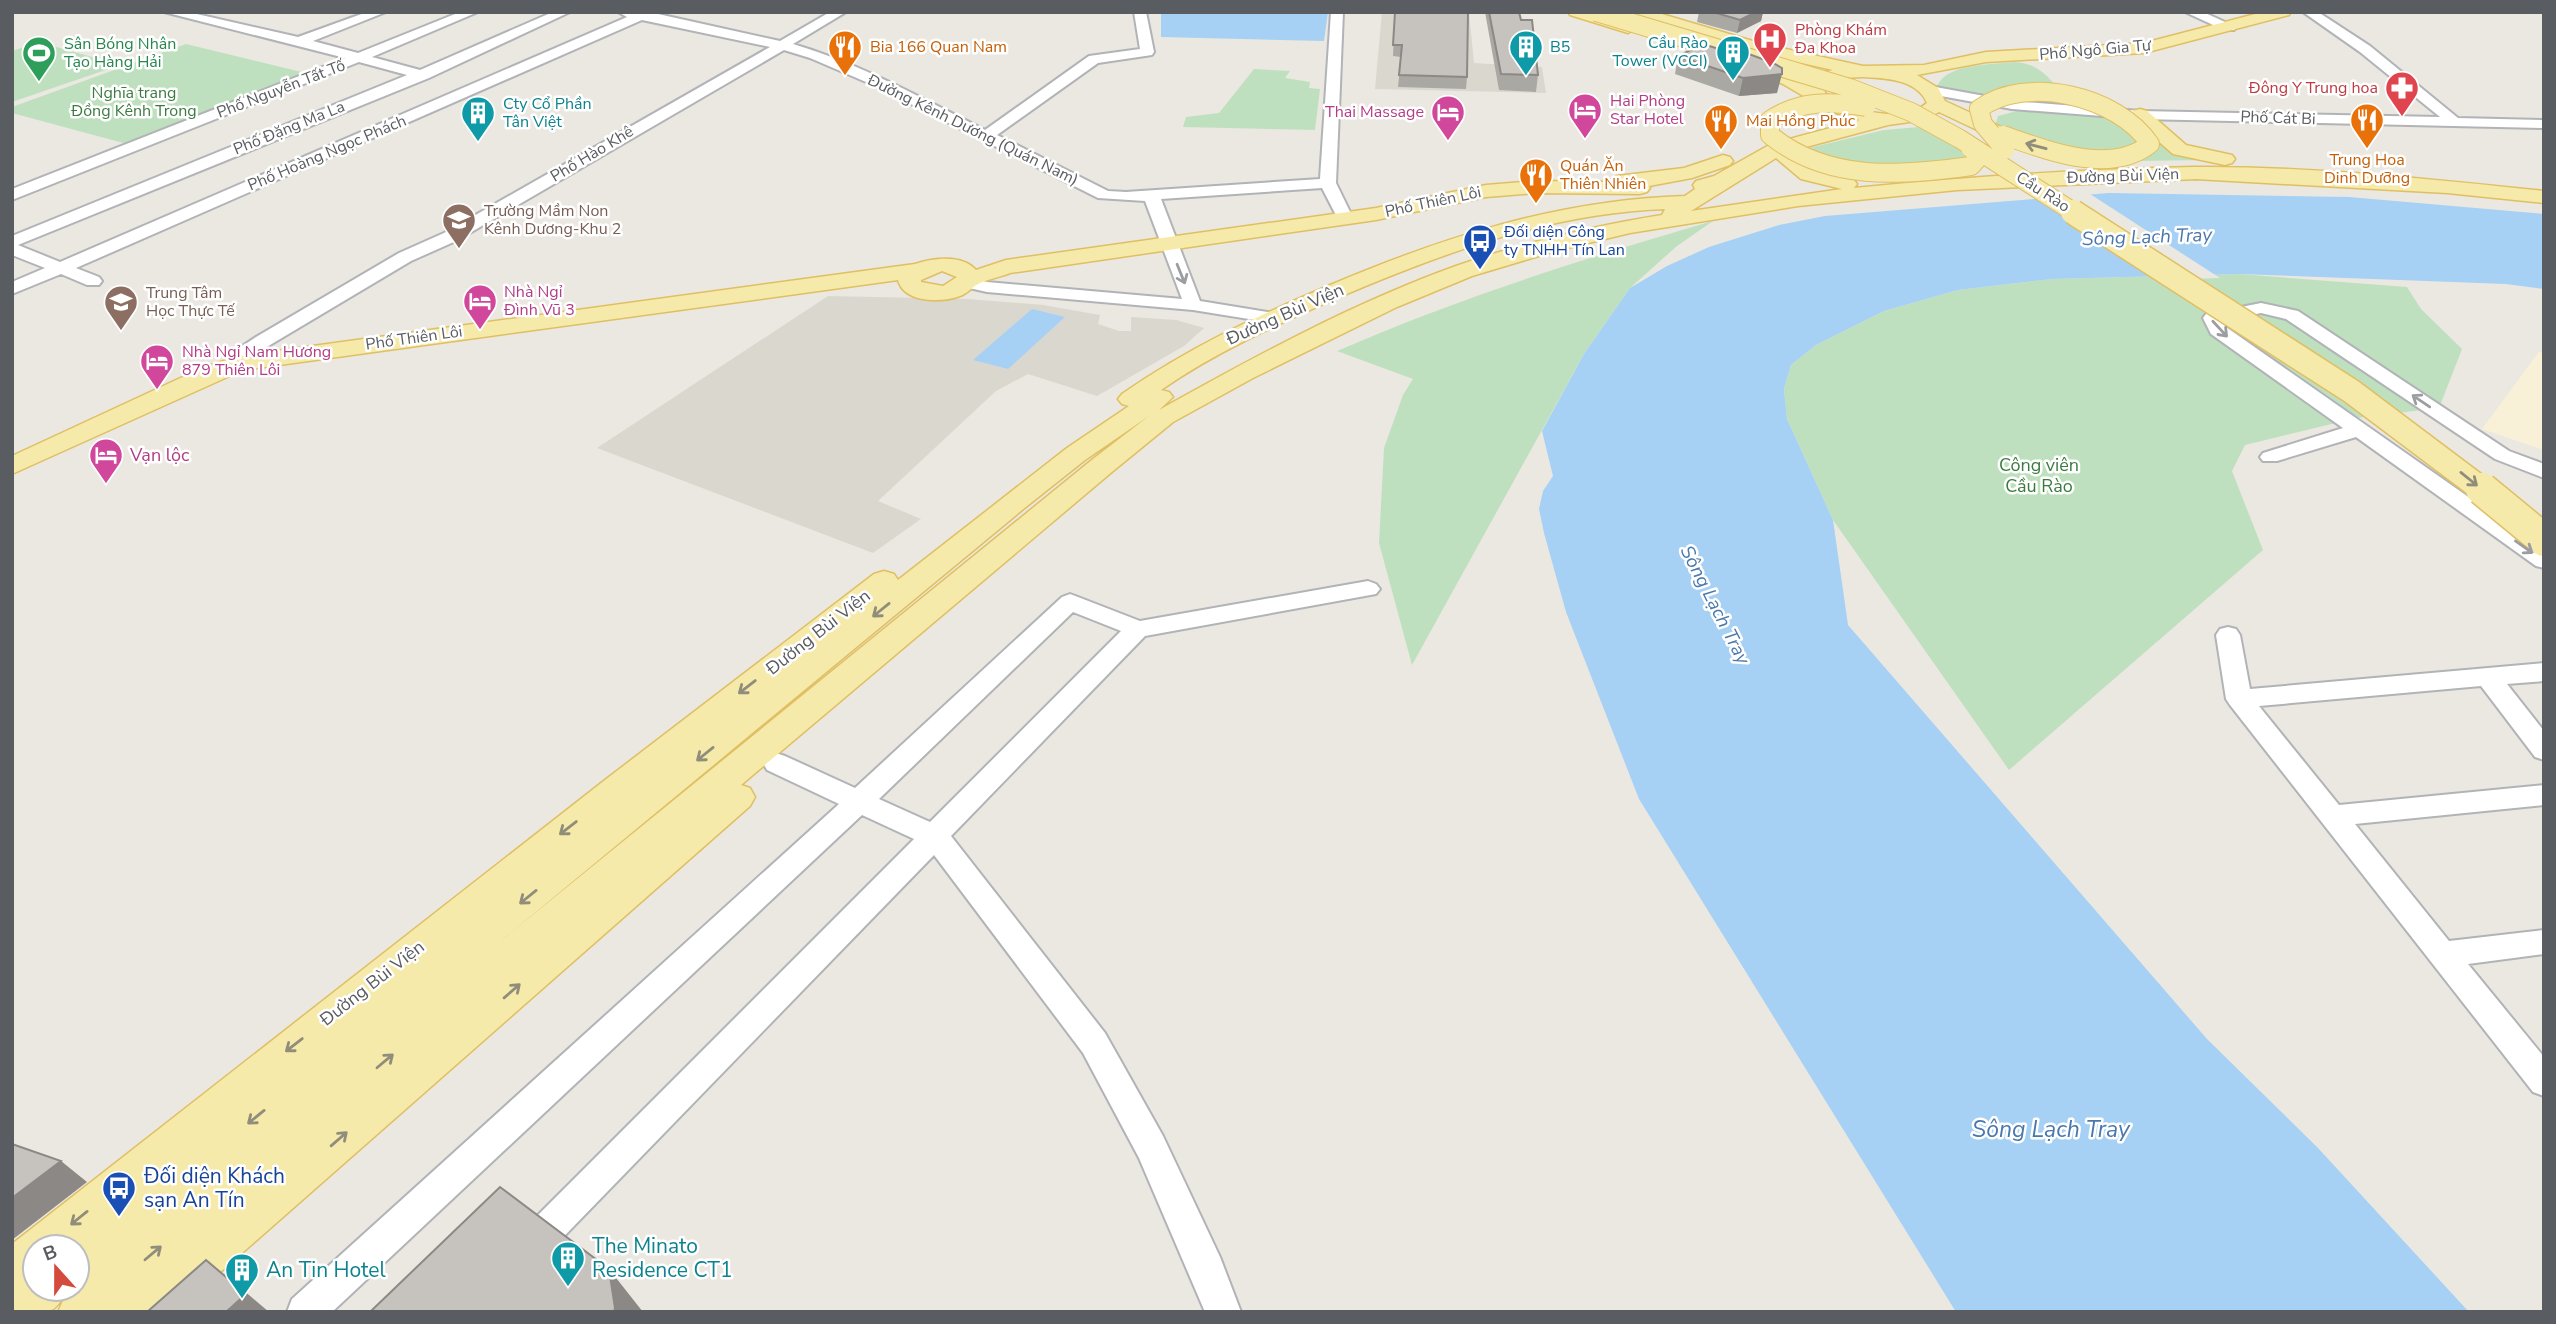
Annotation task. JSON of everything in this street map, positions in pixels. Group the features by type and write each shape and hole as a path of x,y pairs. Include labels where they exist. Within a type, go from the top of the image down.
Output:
{"main road":[{"path":"1576,12 1758,67 1793,83 1818,96 1842,110 1924,124 1980,156 1971,166 1898,173 1851,171 1816,163 1785,150 1770,135 1768,125 1775,116 1788,109 1820,103 1860,106 1931,105"},
{"name":"Cầu Rào","path":"1596,12 1850,88 1892,104 1931,105 1978,149 2351,391 2461,472 2544,540"},
{"name":"Cầu Rào","path":"1614,12 1901,99 2001,139 2383,397 2544,515"},
{"path":"1636,12 1788,54 1902,77 1931,105 2001,139 2095,158 2138,155 2150,144 2141,128 2115,111 2071,97 2021,93 1992,99 1979,109 1983,124 2001,139"},
{"name":"Phố Ngô Gia Tự","path":"1863,71 1924,69 1986,57 2144,48 2283,12"},
{"path":"1758,67 1786,65 1790,61 1788,54"},
{"path":"1822,62 1986,57"},
{"name":"Phố Ngô Gia Tự","path":"1894,118 1924,114 1931,105 1944,75 1986,57"},
{"name":"Phố Thiên Lôi","path":"1344,215 1501,181 1529,179 1620,182 1714,175 1782,139 1806,118 1818,96 1815,83 1821,78 1839,72 1863,71"},
{"path":"1793,83 1782,139 1787,161 1805,173 1847,184"},
{"name":"Đường Bùi Viện","path":"2140,115 2172,145 2191,154 2214,158 2544,185"},
{"name":"Phố Thiên Lôi","path":"1782,139 1894,118"},
{"name":"Đường Bùi Viện","path":"62,1233 606,798 1016,477 1198,355 1245,330 1401,264 1476,237 1577,214 1847,184 2088,166 2186,164 2348,169 2544,191"},
{"name":"Đường Bùi Viện","path":"139,1312 766,758 1033,506 1143,407 1221,361 1290,325 1445,259 1531,234 1667,205 1798,200 1958,184 2196,173 2334,178 2544,197"},
{"path":"1667,205 1714,175"},
{"path":"1556,187 1572,193 1582,209 1577,214"},
{"name":"Phố Thiên Lôi","path":"12,466 211,373 242,367 916,279 929,293 1006,263 1415,207 1486,191 1556,187 1667,205"},
{"name":"Đường Bùi Viện","path":"91,1251 1033,506 1103,465 1164,418 1385,318 1667,205"},
{"name":"Phố Thiên Lôi","path":"12,483 225,378 242,367"},
{"name":"Đường Bùi Viện","path":"82,1312 1132,460 1254,376"}],"street":[{"path":"170,12 299,41 474,88"},
{"path":"299,41 380,12"},
{"name":"Phố Nguyễn Tất Tố","path":"12,195 472,12"},
{"name":"Phố Đặng Ma La","path":"12,242 421,74 564,12"},
{"name":"Đường Kênh Dương (Quán Nam)","path":"624,12 644,14 784,46 843,66 1104,195 1135,198 1328,183"},
{"name":"Phố Hào Khê","path":"242,367 246,353 263,341 405,257 450,237 840,12"},
{"path":"986,136 1094,59 1147,51 1140,12"},
{"path":"1336,12 1328,183 1344,215"},
{"path":"2191,12 2229,27"},
{"path":"2309,12 2365,49 2456,123"},
{"name":"Phố Hoàng Ngọc Phách","path":"12,289 644,14"},
{"name":"Phố Cát Bi","path":"1931,105 2012,105 2140,115 2544,124"},
{"path":"2001,139 1989,122 1991,114 2012,105"},
{"path":"1152,195 1193,305"},
{"path":"12,249 93,281"},
{"path":"960,280 987,287 1193,305 1274,318"},
{"path":"960,280 1174,314 1245,330"},
{"path":"2544,472 2501,455 2292,315 2261,308 2212,318 2218,330 2544,561"},
{"path":"2270,457 2358,430"},
{"path":"305,1312 860,800 1070,602 1138,629 1368,589"},
{"path":"514,1263 1138,629"},
{"path":"2228,635 2239,699 2544,1082"},
{"path":"2239,699 2544,672"},
{"path":"2487,676 2544,750"},
{"path":"766,758 936,837 1094,1043 1151,1147 1207,1270 1223,1312"},
{"path":"2334,816 2544,795"},
{"path":"2443,954 2544,942"}],"shaded area":[{"path":"1382,12 1469,12 1474,63 1542,67 1546,93 1375,89"},
{"path":"828,296 968,299 1043,305 1100,315 1098,324 1119,331 1131,331 1131,317 1176,320 1204,328 1184,346 1097,396 1028,374 996,391 878,501 921,519 873,553 597,448"},
{"path":"2539,352 2544,353 2544,450 2482,429"}],"green space":[{"name":"Sân Bóng Nhân Tạo Hàng Hải","path":"39,42 120,65 12,102 12,51"},
{"name":"Nghĩa trang Đồng Kênh Trong","path":"186,44 314,75 127,144 12,113 12,107"},
{"path":"2014,62 2039,70 2052,81 2069,103 2044,106 2025,104 1937,87 1949,73 1959,69"},
{"path":"1254,69 1290,71 1285,78 1310,82 1309,88 1320,89 1315,130 1183,127 1186,117 1219,113"},
{"path":"2017,111 2130,118 2207,160 2135,161 2057,147 2002,129 1996,123 1998,116"},
{"path":"1919,127 1939,130 1989,165 1970,171 1850,180 1805,149 1884,130"},
{"path":"1713,221 1677,246 1630,288 1584,354 1412,665 1379,543 1384,448 1403,395 1413,379 1337,351 1523,280"},
{"name":"Công viên Cầu Rào","path":"2239,274 2407,287 2421,309 2462,349 2439,408 2356,418 2245,445 2232,471 2263,550 2009,770 1833,520 1787,419 1784,389 1791,365 1816,345 1884,311 1958,290 2052,279"}],"water":[{"path":"1161,12 1328,12 1324,41 1161,37"},
{"name":"Sông Lạch Tray","path":"2109,193 2349,197 2544,214 2544,289 2506,284 2239,274 2052,279 1958,290 1884,311 1816,345 1791,365 1784,389 1787,419 1833,520 1848,625 2207,1039 2318,1148 2469,1312 1956,1312 1639,799 1566,612 1539,509 1543,491 1553,476 1542,431 1584,354 1630,288 1667,266 1709,247 1779,225 1825,216"},
{"path":"1032,309 1065,317 1008,369 973,360"}],"pier":[{"path":"2087,192 2220,278 2158,280 2037,196"}],"building":[{"path":"1395,12 1468,12 1467,77 1399,75 1402,45 1393,45"},
{"path":"1489,12 1519,12 1521,20 1532,20 1538,75 1501,74"},
{"path":"1713,12 1756,12 1740,20"},
{"path":"1703,44 1741,56 1749,54 1773,63 1782,68 1782,74 1743,78 1678,56"},
{"path":"12,1144 61,1161 12,1198"},
{"path":"500,1187 609,1269 614,1312 370,1312"},
{"path":"206,1260 246,1294 226,1312 147,1312"}],"place":[{"name":"Phòng Khám Đa Khoa","path":"1770,69"},
{"name":"Bia 166 Quan Nam","path":"845,77"},
{"name":"B5","path":"1526,77"},
{"name":"Cầu Rào Tower (VCCI)","path":"1733,82"},
{"name":"Sân Bóng Nhân Tạo Hàng Hải","path":"39,83"},
{"name":"Đông Y Trung hoa","path":"2402,118"},
{"name":"Hai Phòng Star Hotel","path":"1585,140"},
{"name":"Thai Massage","path":"1448,142"},
{"name":"Cty Cổ Phần Tân Việt","path":"478,143"},
{"name":"Trung Hoa Dinh Dưỡng","path":"2367,150"},
{"name":"Mai Hồng Phúc","path":"1721,151"},
{"name":"Quán Ăn Thiên Nhiên","path":"1536,205"},
{"name":"Trường Mầm Non Kênh Dương-Khu 2","path":"459,250"},
{"name":"Đối diện Công ty TNHH Tín Lan","path":"1480,271"},
{"name":"Nhà Ngỉ Đình Vũ 3","path":"480,331"},
{"name":"Trung Tâm Học Thực Tế","path":"121,332"},
{"name":"Nhà Ngỉ Nam Hương 879 Thiên Lôi","path":"157,391"},
{"name":"Vạn lộc","path":"106,485"},
{"name":"Đối diện Khách sạn An Tín","path":"119,1218"},
{"name":"The Minato Residence CT1","path":"568,1288"},
{"name":"An Tin Hotel","path":"242,1300"}]}
